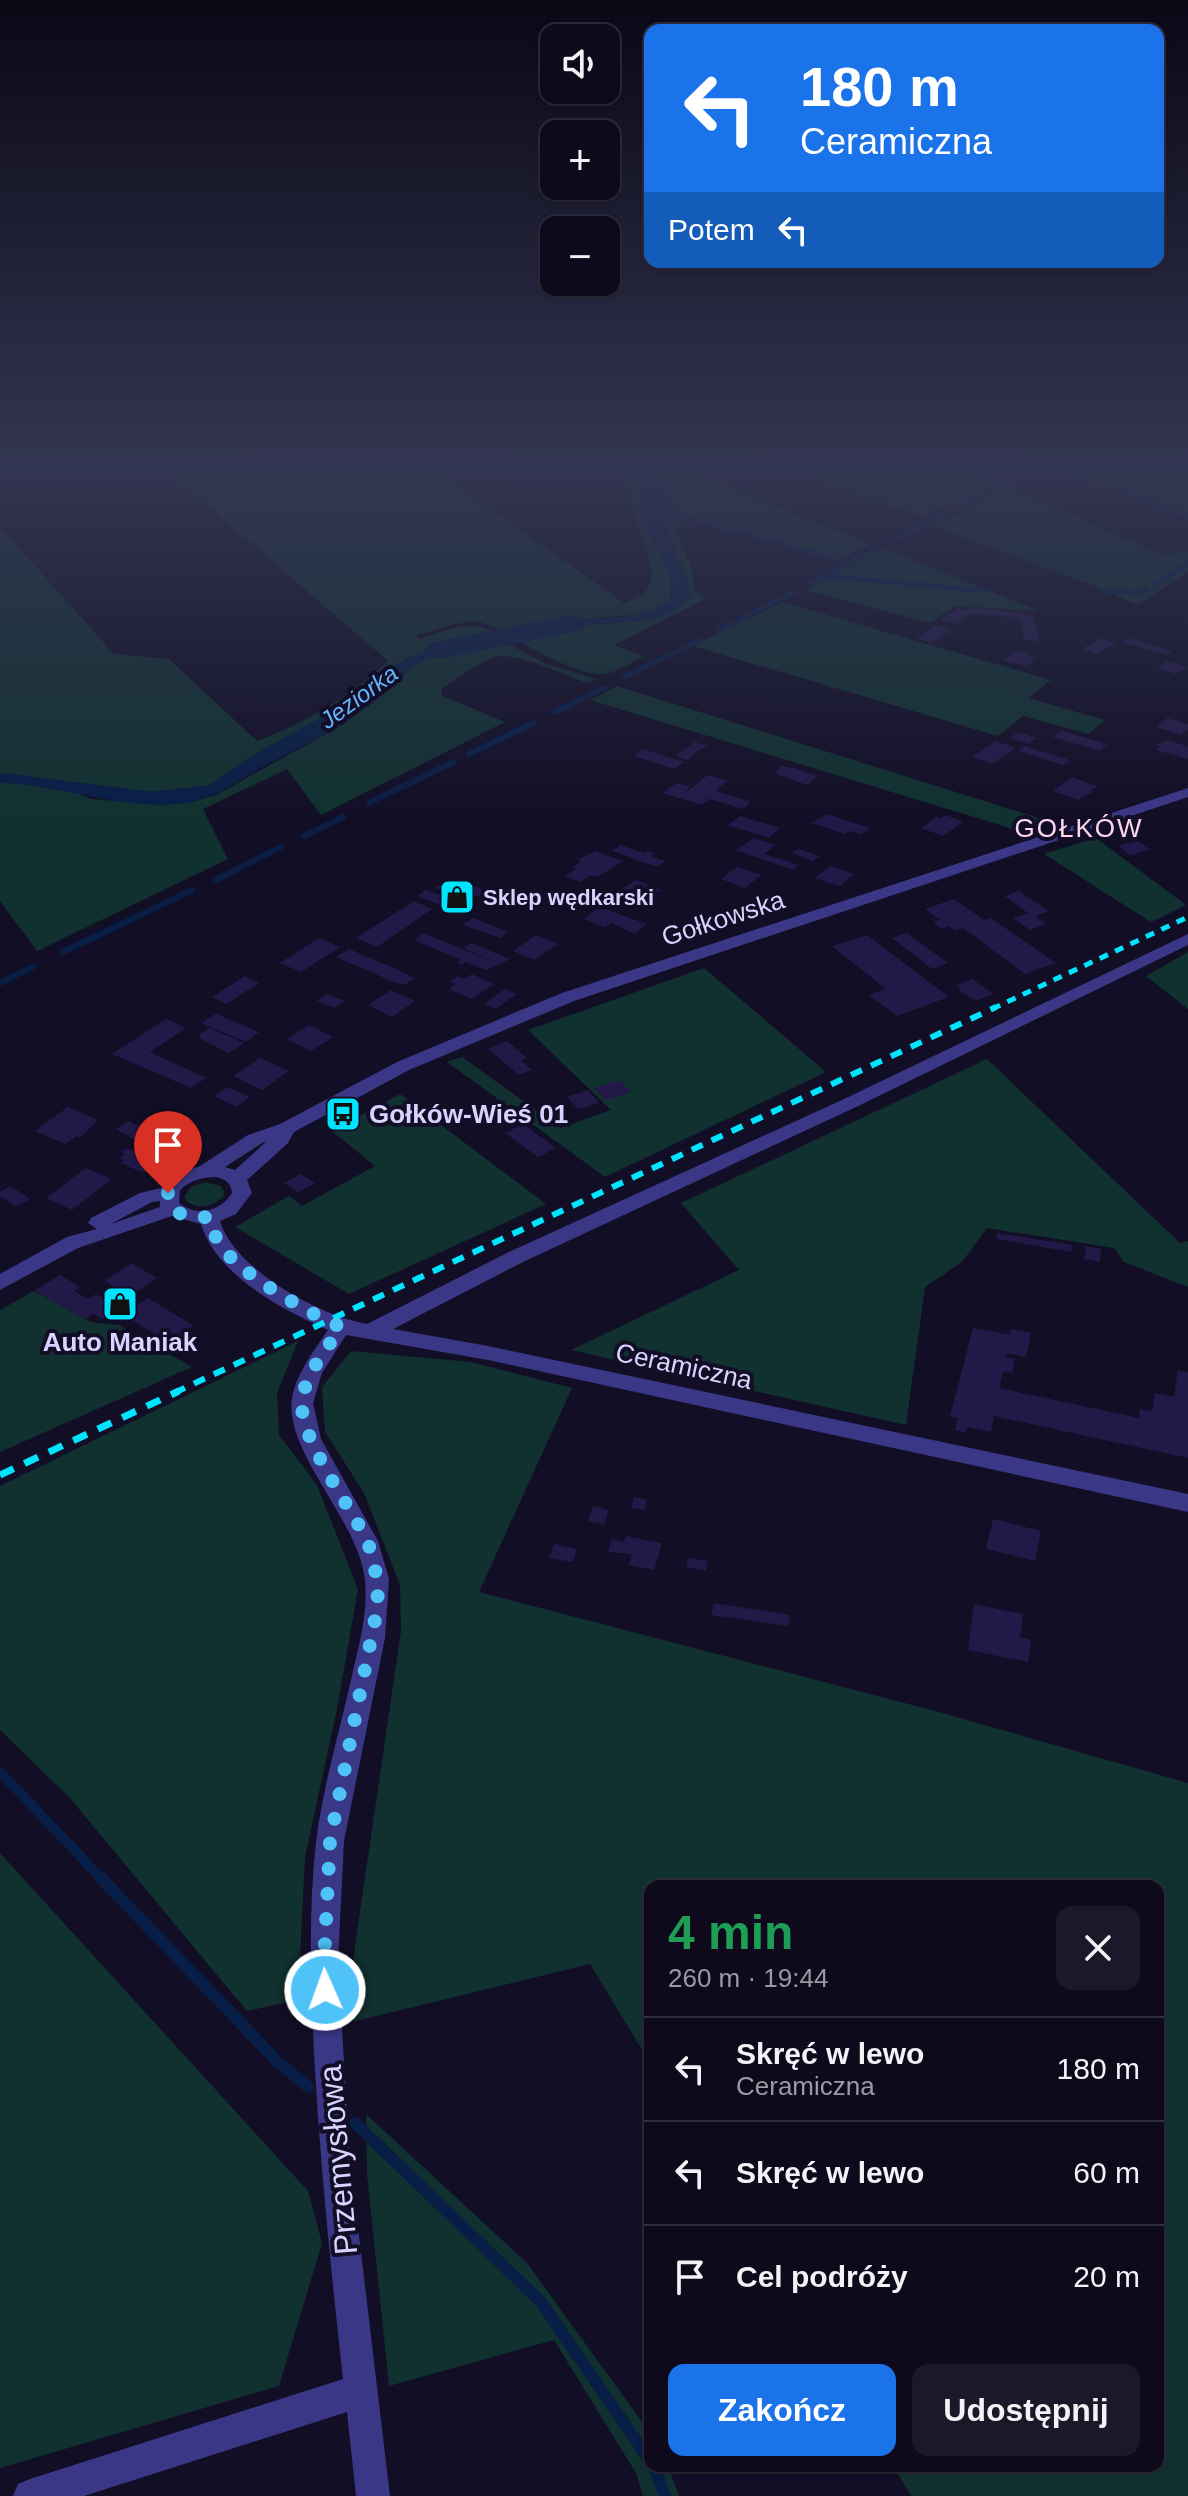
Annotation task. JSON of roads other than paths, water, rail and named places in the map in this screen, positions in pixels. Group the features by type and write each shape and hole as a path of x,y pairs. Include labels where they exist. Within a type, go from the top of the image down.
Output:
{"street":[{"name":"Gołkowska","path":"206,1171 255,1139 287,1128 403,1066 568,997 1188,792"},
{"path":"368,1333 516,1257 848,1104 1188,939"},
{"name":"Gołkowska","path":"237,1178 281,1139 287,1128"},
{"path":"0,1283 74,1242 171,1201 182,1178 217,1171 237,1178 242,1185 239,1201 232,1208 209,1217 185,1216 171,1201"},
{"name":"Ceramiczna","path":"209,1217 213,1233 230,1257 318,1316 341,1327 488,1353 1188,1503"},
{"name":"Przemysłowa","path":"341,1327 307,1382 302,1403 309,1437 367,1540 377,1580 378,1605 373,1638 352,1723 330,1841 324,1962 335,2160 373,2496"},
{"path":"30,2496 362,2390"}],"water":[{"path":"670,583 687,583 691,595 682,606 657,618 586,625 518,639 508,631 568,620 637,615 670,600"},
{"path":"497,635 503,641 447,653 415,665 384,694 341,725 198,801 140,804 0,783 0,773 4,773 151,792 208,786 259,752 335,710 397,664 417,654"}],"waterway":[{"path":"904,583 985,591"},
{"path":"1104,591 1136,593 1147,589"},
{"path":"718,631 794,592"},
{"name":"Jeziorka","path":"439,650 573,624"},
{"path":"624,677 702,639"},
{"path":"565,707 606,687"},
{"path":"554,712 570,705"},
{"path":"469,754 533,723"},
{"path":"369,803 453,762"},
{"path":"304,836 343,817"},
{"path":"216,880 281,847"},
{"path":"63,952 192,890"},
{"path":"0,983 33,967"},
{"path":"0,1772 103,1880"},
{"path":"101,1878 277,2061 308,2087"},
{"path":"355,2123 541,2302 644,2452"},
{"path":"656,2472 665,2496"}],"railway":[{"path":"992,1009 1188,917"},
{"path":"174,1393 996,1007"},
{"path":"0,1475 179,1391"}],"place":[{"name":"Sklep wędkarski","path":"457,897"},
{"name":"Gołków-Wieś 01","path":"343,1114"},
{"name":"Auto Maniak","path":"120,1304"}],"district":[{"name":"GOŁKÓW","path":"1079,828"}]}
